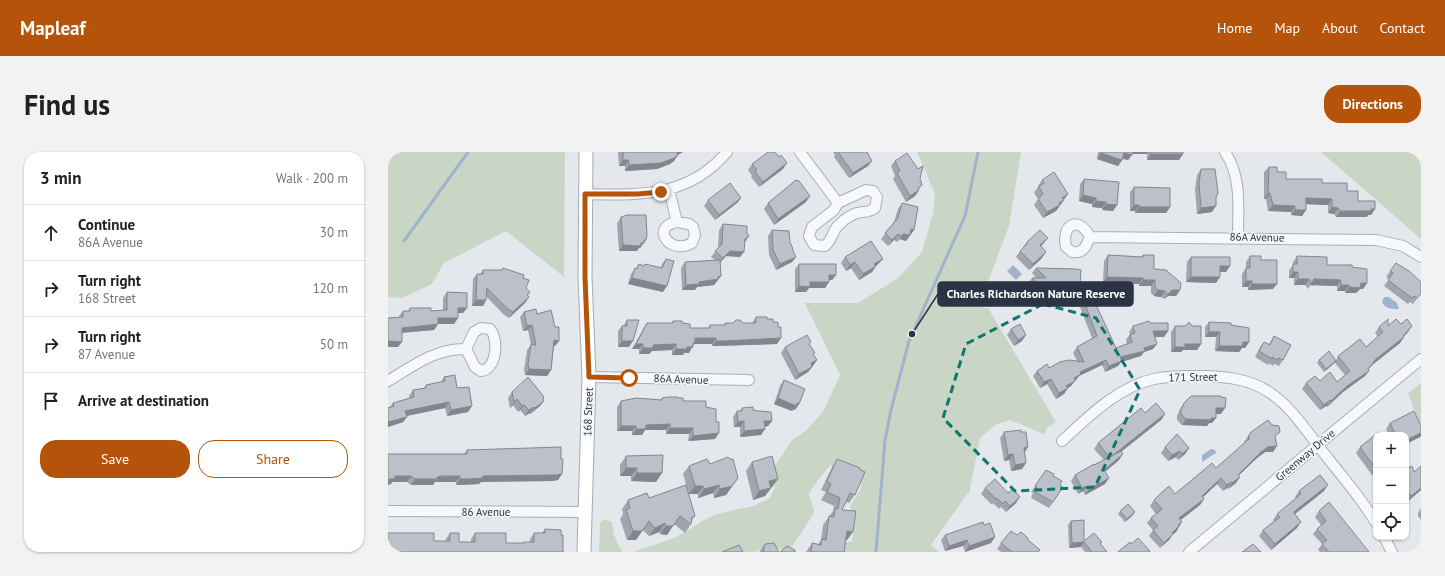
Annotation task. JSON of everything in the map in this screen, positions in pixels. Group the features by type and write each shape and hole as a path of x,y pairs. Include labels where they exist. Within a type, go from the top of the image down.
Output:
{"main road":[{"name":"168 Street","path":"584,552 589,377 585,277 586,152"}],"street":[{"path":"585,194 638,194 668,190 687,183 703,174 727,152"},
{"path":"800,152 838,203"},
{"path":"1225,152 1234,168 1237,185 1238,237"},
{"path":"668,190 677,222"},
{"path":"866,190 875,193 878,200 873,210 851,216 835,227 828,244 823,247 816,246 810,239 810,229 834,210 838,203 866,190"},
{"name":"86A Avenue","path":"1090,237 1238,237 1376,240 1403,246 1421,257"},
{"path":"388,381 432,355 448,350 466,349"},
{"name":"Greenway Drive","path":"1189,552 1421,359"},
{"name":"171 Street","path":"1062,441 1104,405 1130,387 1154,379 1192,376 1231,377 1260,386 1283,403 1373,519"},
{"name":"86A Avenue","path":"589,377 749,380"},
{"name":"86 Avenue","path":"388,512 584,512"},
{"path":"1386,540 1392,552"}],"highlighted area":[{"path":"1043,304 1096,318 1140,390 1095,487 1015,491 943,418 966,344"}],"green space":[{"path":"388,152 565,152 564,277 506,231 444,263 432,284 402,298 388,297"},
{"path":"917,152 1021,152 1009,226 981,301 984,308 988,308 1056,422 1048,427 1044,434 1010,420 995,425 980,438 969,494 968,493 931,545 939,552 841,552 836,542 852,542 854,524 850,506 861,488 861,478 831,465 809,494 814,511 790,548 769,548 755,552 633,552 677,537 704,520 717,514 753,506 770,498 775,487 773,469 792,440 807,430 824,410 840,375 805,303 858,303 898,278 922,252 933,213 935,194"},
{"path":"1321,152 1421,152 1421,239"},
{"path":"1421,383 1421,428 1408,393"},
{"path":"605,519 612,522 614,535 622,552 599,552 600,522"}],"water":[{"path":"1013,265 1022,274 1016,280 1007,271"},
{"path":"1384,297 1389,297 1397,303 1399,309 1385,306 1382,302"},
{"path":"1211,449 1215,450 1216,453 1202,462 1202,455"}],"building":[{"path":"623,152 677,152 678,155 661,163 629,165 629,160 623,160"},
{"path":"768,152 775,152 779,157 781,155 787,163 763,182 755,172 757,170 752,164"},
{"path":"838,152 867,152 872,161 853,173"},
{"path":"1101,152 1133,152 1132,155 1124,153 1122,160"},
{"path":"1151,152 1183,152 1183,154 1151,154"},
{"path":"907,153 918,169 923,166 920,179 922,185 918,188 919,190 910,196 897,173 900,171 895,161"},
{"path":"1269,167 1277,167 1277,172 1286,172 1286,179 1322,179 1322,183 1347,183 1347,191 1358,191 1358,201 1375,201 1375,209 1371,209 1371,211 1340,211 1338,208 1332,207 1332,199 1306,198 1306,210 1295,210 1295,206 1273,205 1270,193 1268,193"},
{"path":"1201,169 1215,169 1218,193 1216,197 1216,206 1201,208 1199,183"},
{"path":"1054,172 1068,194 1062,198 1064,200 1059,203 1060,205 1047,212 1038,199 1043,194 1039,187 1044,183 1042,180"},
{"path":"1084,179 1119,182 1117,205 1106,204 1106,202 1096,201 1096,198 1083,195"},
{"path":"796,180 799,181 810,196 778,219 768,203"},
{"path":"730,183 741,198 719,215 708,200"},
{"path":"1134,187 1170,188 1170,207 1139,207 1139,205 1134,205"},
{"path":"902,203 918,207 914,230 911,229 910,235 904,234 901,236 898,234 892,240 885,233 898,218"},
{"path":"627,215 646,215 647,235 646,240 644,240 644,243 641,243 641,246 623,245 621,217"},
{"path":"723,224 747,226 747,233 749,236 745,239 744,252 730,251 723,258 715,251 722,244"},
{"path":"772,230 789,231 790,242 796,257 780,264 773,250"},
{"path":"1040,230 1048,238 1040,245 1046,252 1033,264 1020,251"},
{"path":"871,241 883,259 874,264 876,266 863,274 855,262 850,265 845,257"},
{"path":"1108,255 1143,257 1143,255 1154,255 1154,269 1166,270 1181,283 1180,290 1172,290 1168,294 1165,291 1158,290 1155,287 1155,280 1143,280 1143,278 1107,277"},
{"path":"1250,256 1261,256 1261,260 1277,260 1277,284 1252,284 1252,281 1246,281 1246,268 1250,268"},
{"path":"1297,256 1327,257 1327,265 1352,265 1352,267 1367,269 1367,283 1361,283 1360,288 1349,287 1349,285 1341,285 1341,280 1314,279 1312,283 1309,279 1298,279 1298,272 1293,272 1293,264 1297,264"},
{"path":"1191,257 1230,257 1230,266 1220,266 1220,277 1191,277"},
{"path":"666,259 674,261 667,286 632,278 635,268 637,269 639,264 662,268"},
{"path":"720,260 721,276 718,277 718,279 699,282 699,284 686,285 685,262"},
{"path":"1396,263 1409,271 1421,282 1421,293 1417,298 1414,296 1412,298 1388,280 1393,273 1390,271"},
{"path":"799,264 836,264 836,275 829,275 829,282 810,282 810,287 799,286"},
{"path":"503,268 524,275 523,278 529,280 526,288 530,292 527,295 529,297 513,312 487,288 486,300 476,300 477,274 483,274 483,270 502,270"},
{"path":"1036,268 1081,270 1080,284 1100,285 1100,296 1092,296 1116,348 1132,342 1130,335 1135,333 1133,326 1149,321 1150,323 1168,323 1168,331 1153,331 1157,344 1144,348 1145,351 1120,357 1122,361 1109,366 1106,360 1080,372 1081,374 1074,378 1075,381 1066,386 1068,388 1059,393 1051,379 1044,382 1037,371 1047,364 1049,368 1060,362 1069,360 1084,362 1077,347 1097,336 1084,301 1069,301 1070,287 1056,287 1053,289 1040,287 1032,278 1046,278"},
{"path":"447,292 467,293 467,308 458,308 458,318 438,318 438,324 402,328 402,342 388,341 388,318 403,317 403,311 410,311 410,308 431,308 431,311 447,310"},
{"path":"536,309 537,314 551,310 555,327 559,327 559,341 554,340 551,370 529,369 528,364 531,344 536,345 532,325 527,326 524,312"},
{"path":"756,317 767,317 767,319 773,319 773,322 778,322 778,327 781,327 781,338 716,341 716,338 695,338 693,347 687,347 687,349 676,349 676,344 653,345 653,348 643,348 643,344 636,344 647,323 673,323 673,321 682,321 682,323 690,324 690,328 710,328 710,325 725,325 725,323 733,323 736,320 740,320 743,323 756,323"},
{"path":"1388,319 1388,326 1396,319 1401,324 1407,319 1412,326 1403,336 1404,337 1376,359 1368,369 1369,371 1347,386 1331,401 1330,400 1324,405 1306,383 1315,376 1320,381 1330,372 1337,382 1350,371 1338,356 1360,339 1366,347 1383,332 1379,327"},
{"path":"627,320 639,320 633,341 622,341 622,326 627,326"},
{"path":"1189,322 1192,326 1201,326 1201,344 1185,344 1185,347 1175,347 1175,326 1185,326"},
{"path":"1209,322 1231,323 1231,325 1249,328 1249,342 1243,342 1242,346 1219,346 1220,332 1209,332"},
{"path":"1020,324 1026,335 1018,340 1011,329"},
{"path":"807,335 811,342 809,344 815,353 813,354 817,360 811,363 812,367 799,374 785,347"},
{"path":"1274,336 1291,345 1283,360 1278,358 1277,360 1272,357 1272,359 1259,351 1264,342 1270,345"},
{"path":"1329,351 1336,361 1326,369 1319,360"},
{"path":"455,375 457,388 469,387 472,406 451,410 449,402 405,411 407,417 388,422 388,408 394,406 393,403 414,397 413,390 426,388 426,385 445,381 444,377"},
{"path":"528,377 544,397 544,401 535,408 534,407 529,410 524,405 522,406 517,399 514,402 512,392"},
{"path":"784,380 805,389 799,404 797,403 796,406 778,398"},
{"path":"1191,396 1221,396 1226,398 1225,408 1216,408 1216,418 1211,418 1211,420 1186,419 1181,414 1181,410 1184,403"},
{"path":"636,398 662,400 662,398 683,398 683,401 706,401 706,407 716,409 716,422 719,422 719,433 693,436 693,428 670,428 670,424 646,425 646,429 636,429 636,426 621,426 621,401"},
{"path":"1156,403 1165,414 1112,456 1109,456 1098,443 1141,408 1145,413"},
{"path":"753,407 753,410 771,412 772,421 764,421 765,429 744,431 744,421 738,422 737,411 742,411 742,408"},
{"path":"1414,411 1421,426 1421,433 1409,439 1409,432 1394,432 1390,423"},
{"path":"1268,420 1272,425 1279,426 1280,432 1275,436 1277,446 1268,447 1261,452 1238,475 1240,477 1232,483 1231,482 1227,485 1221,478 1202,496 1204,499 1179,518 1182,522 1164,543 1153,530 1158,526 1151,518 1162,509 1154,500 1169,486 1175,494 1212,463 1216,468 1250,438 1248,437 1251,432"},
{"path":"1021,430 1021,432 1026,432 1028,447 1024,448 1026,463 1015,465 1013,454 1008,455 1004,432"},
{"path":"1177,434 1189,448 1182,454 1180,451 1172,455 1165,447"},
{"path":"1373,437 1373,465 1360,447"},
{"path":"561,447 561,459 563,459 562,474 483,476 483,478 469,479 460,479 460,476 441,476 437,477 437,479 415,479 411,476 395,476 395,478 388,479 388,454 467,454 467,450"},
{"path":"1121,451 1123,454 1104,470 1109,478 1089,489 1087,486 1082,488 1075,475"},
{"path":"663,455 662,473 637,473 637,468 626,468 626,456"},
{"path":"772,456 778,479 769,481 771,488 759,491 752,462"},
{"path":"728,457 733,459 738,478 732,486 720,489 719,485 704,489 703,486 695,486 689,466 707,459 710,464"},
{"path":"837,459 860,468 859,469 865,472 855,495 850,493 842,510 856,511 853,532 847,531 844,552 811,552 812,543 821,545 822,539 826,540 829,516 834,517 835,509 838,509 840,498 827,492 831,484 827,481"},
{"path":"1412,466 1414,472 1421,466 1421,488 1411,496 1409,494 1409,468"},
{"path":"1046,470 1054,474 1053,476 1062,481 1060,485 1063,487 1053,502 1035,492 1037,487 1035,486"},
{"path":"1320,475 1328,485 1295,511 1294,513 1301,522 1275,544 1263,530 1280,517 1277,514 1301,494 1299,491"},
{"path":"995,479 1008,493 1013,489 1020,497 1010,506 1005,501 1003,504 997,498 996,499 985,488"},
{"path":"686,485 695,516 692,517 691,524 680,516 673,526 666,526 665,523 655,528 649,521 642,531 633,531 626,510 630,508 628,500 647,493 649,498"},
{"path":"1329,502 1369,552 1329,552 1322,544 1327,540 1317,529 1326,521 1319,511"},
{"path":"1128,504 1135,512 1127,519 1120,511"},
{"path":"1084,520 1084,541 1094,533 1102,542 1100,543 1107,552 1092,552 1084,542 1072,543 1071,521"},
{"path":"983,522 984,525 990,523 995,537 969,546 967,540 949,546 945,535"},
{"path":"545,529 561,530 561,535 563,535 563,552 388,552 388,533 434,533 434,541 450,541 450,533 459,533 459,542 475,542 475,533 506,533 506,543 524,543 534,542 534,533 545,533"},
{"path":"1011,531 1017,535 1021,532 1040,550 1038,552 1012,552 1001,543"},
{"path":"1138,538 1150,551 1149,552 1118,552 1130,542 1131,544"},
{"path":"774,543 779,552 763,552 765,544"},
{"path":"1253,544 1261,552 1242,552"},
{"path":"739,545 743,552 722,552"},
{"path":"787,546 795,550 795,552 780,552"}],"waterway":[{"path":"404,241 468,152"},
{"path":"876,552 885,440 891,410 909,341 965,216 978,152"}],"place":[{"name":"Charles Richardson Nature Reserve","path":"912,334"}],"route":[{"path":"629,378 589,377 585,277 585,194 648,194 661,192"}]}
